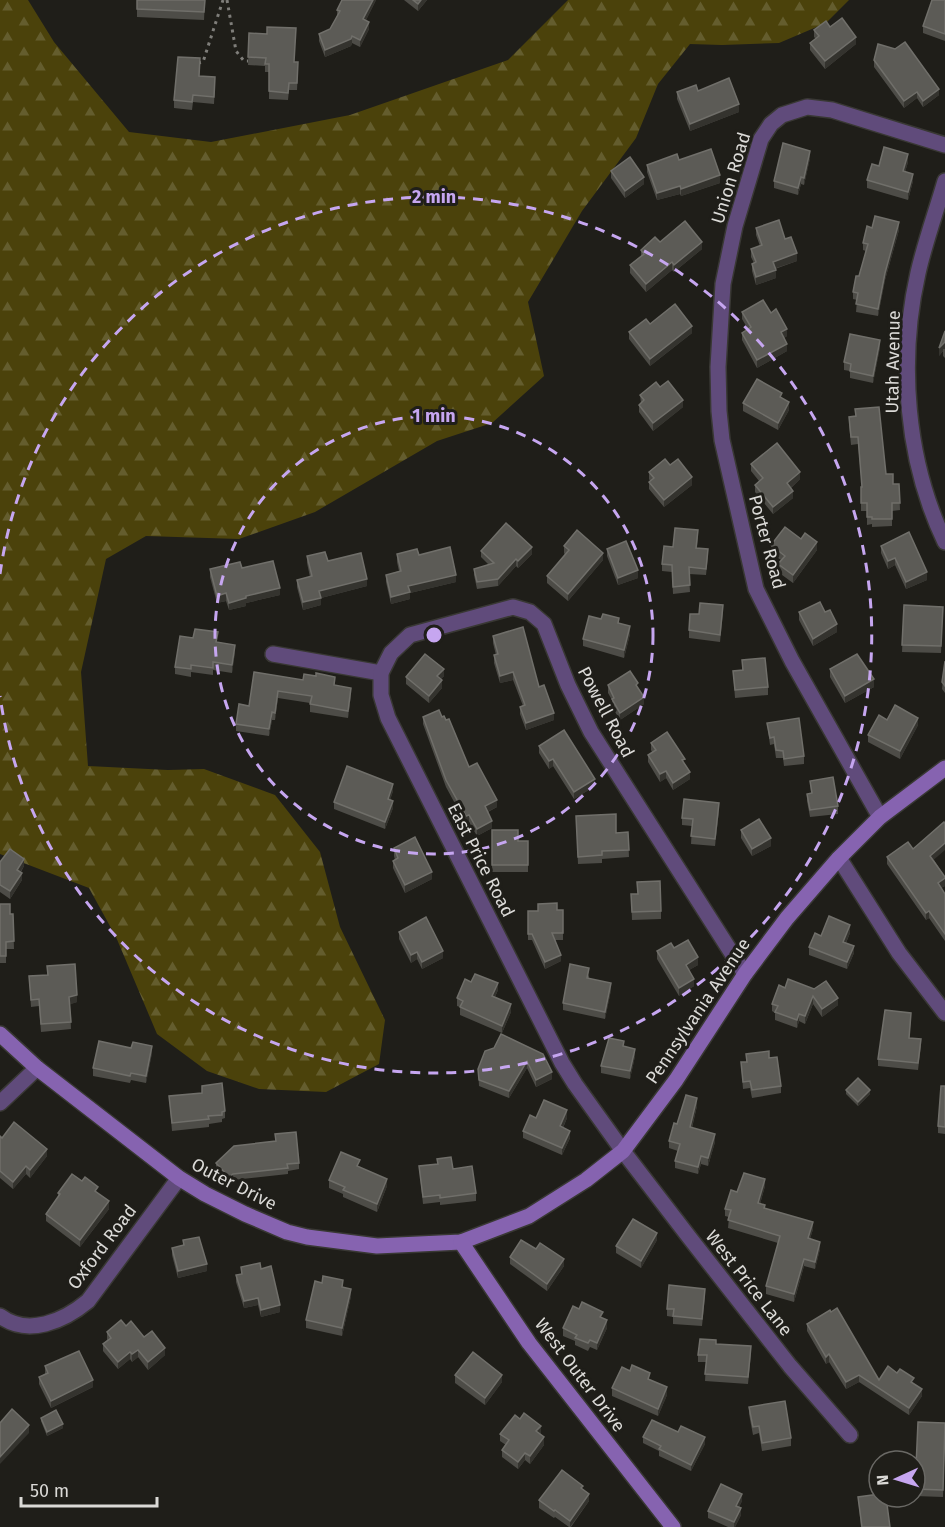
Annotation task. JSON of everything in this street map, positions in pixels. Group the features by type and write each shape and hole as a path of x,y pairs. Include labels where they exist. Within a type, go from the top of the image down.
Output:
{"street":[{"name":"Union Road","path":"723,284 735,226 761,139 771,124 782,115 807,107 832,110 945,145"},
{"name":"Utah Avenue","path":"945,181 916,285 909,337 908,376 910,416 918,463 933,515 945,542"},
{"name":"Porter Road","path":"723,284 718,367 722,440 756,589 804,683 880,817"},
{"name":"Powell Road","path":"381,673 391,653 410,634 513,607 530,612 544,624 568,685 591,732 745,974"},
{"path":"273,654 381,673"},
{"name":"East Price Road","path":"381,673 381,695 388,718 415,774 562,1063 623,1151"},
{"name":"Pennsylvania Avenue","path":"461,1242 529,1216 586,1180 623,1151 676,1080 745,974 788,918 839,858 880,817 945,768"},
{"path":"839,858 899,953 945,1012"},
{"name":"Outer Drive","path":"0,1034 37,1068 179,1178 245,1214 287,1232 307,1237 377,1246 461,1242"},
{"path":"0,1103 37,1068"},
{"name":"West Price Lane","path":"623,1151 790,1366 850,1434"},
{"name":"Oxford Road","path":"4,1319 33,1326 60,1320 88,1302 179,1178"},
{"name":"West Outer Drive","path":"461,1242 529,1343 673,1527"}],"path":[{"path":"225,0 236,51 244,61 248,61"},
{"path":"196,63 202,62 225,0"}],"green space":[{"path":"0,0 28,0 54,42 129,132 211,142 350,115 508,60 568,0 849,0 826,23 779,43 690,44 658,84 636,138 582,211 528,302 544,376 492,423 437,441 315,512 239,539 146,536 106,559 81,672 88,766 168,770 204,769 275,795 320,852 340,927 385,1020 379,1064 326,1092 259,1089 207,1071 157,1034 116,937 89,888 0,854"}],"building":[{"path":"137,0 205,0 204,12 137,9"},
{"path":"342,0 373,0 363,19 369,22 360,40 352,36 351,39 325,50 319,34 330,29 340,11 337,10"},
{"path":"932,0 945,0 945,34 923,26"},
{"path":"842,18 856,37 825,61 810,43 819,36 814,30 826,21 830,27"},
{"path":"267,27 296,28 294,62 298,62 297,83 289,83 288,93 269,91 269,64 265,64 266,58 248,57 249,33 267,34"},
{"path":"905,42 939,89 923,101 917,92 904,101 874,60 878,44 895,49"},
{"path":"178,57 200,58 199,76 215,77 214,97 193,95 192,102 174,100"},
{"path":"729,78 739,104 690,124 677,92 696,85 698,91"},
{"path":"783,143 810,151 804,178 801,177 798,188 774,181"},
{"path":"884,147 908,154 903,171 913,174 908,192 867,180 872,164 879,166"},
{"path":"711,149 720,175 681,189 680,186 657,193 647,165 677,154 679,160"},
{"path":"630,157 644,177 625,191 611,171"},
{"path":"875,216 899,222 878,309 856,304 858,293 853,292 856,276 859,276 868,244 863,243 867,226 872,228"},
{"path":"779,220 785,239 791,237 797,253 773,262 776,270 756,277 752,264 756,262 751,249 762,245 756,228"},
{"path":"685,221 702,242 674,265 672,262 646,284 630,265 644,254 641,250 655,237 660,242"},
{"path":"763,300 771,313 776,309 787,329 781,332 787,344 757,360 742,333 751,327 742,312"},
{"path":"675,304 692,326 650,359 629,332 646,319 650,324"},
{"path":"945,331 945,342 939,348"},
{"path":"850,334 880,340 873,376 850,371 851,364 844,362"},
{"path":"757,379 782,393 780,397 789,402 778,423 743,403"},
{"path":"668,381 683,400 653,423 639,405 644,400 640,395 656,382 660,387"},
{"path":"879,407 886,474 893,474 893,484 899,484 900,503 892,503 892,519 867,517 867,503 861,503 858,437 851,437 849,417 856,416 855,409"},
{"path":"777,443 800,472 787,483 793,491 773,507 755,485 763,478 751,464"},
{"path":"665,459 670,465 678,459 692,477 664,500 649,482 654,478 649,472"},
{"path":"506,523 532,547 518,561 516,559 498,579 477,582 474,569 494,563 481,551"},
{"path":"785,527 801,539 805,533 817,542 793,575 778,564 785,556 771,545"},
{"path":"675,528 698,530 696,548 708,549 706,569 689,567 690,585 673,587 672,565 662,564 664,546 673,547"},
{"path":"577,530 603,553 568,594 547,576 569,550 564,546"},
{"path":"909,532 927,572 906,582 895,558 888,561 881,546"},
{"path":"626,541 638,570 618,578 607,549"},
{"path":"450,547 456,575 408,586 410,592 391,597 386,575 401,571 397,554 417,549 419,555"},
{"path":"325,552 328,561 361,553 367,579 319,591 321,598 303,602 297,580 312,576 307,556"},
{"path":"273,561 280,588 246,596 246,598 229,603 226,593 217,596 210,569 240,562 242,568"},
{"path":"820,602 825,612 830,610 837,624 813,639 799,612"},
{"path":"700,603 723,605 720,635 689,630 690,614 699,614"},
{"path":"904,605 943,607 941,646 902,645"},
{"path":"603,614 619,618 618,623 630,626 624,650 583,639 589,616 601,619"},
{"path":"523,627 539,687 544,685 554,713 526,723 520,707 525,705 513,672 500,676 494,655 498,654 493,636"},
{"path":"195,629 218,632 216,642 235,645 232,665 213,662 213,668 191,665 191,669 175,667 180,636 193,638"},
{"path":"425,654 444,669 437,676 442,680 429,696 406,677"},
{"path":"857,654 874,679 845,696 830,669"},
{"path":"765,658 768,687 735,690 733,671 743,670 742,660"},
{"path":"945,661 945,686 942,682"},
{"path":"630,671 644,697 620,713 612,699 614,698 608,685"},
{"path":"254,672 303,680 304,674 316,676 316,673 335,677 334,685 351,688 348,711 310,704 312,696 278,691 275,713 272,712 269,729 236,724 239,704 249,706"},
{"path":"895,705 918,718 900,751 868,735 879,715 887,720"},
{"path":"439,710 442,717 449,719 469,767 477,763 497,800 485,806 492,821 477,829 469,815 466,816 446,780 423,717"},
{"path":"799,718 804,756 784,759 783,751 776,750 774,737 770,738 767,723"},
{"path":"564,730 595,779 574,792 553,759 549,761 539,746"},
{"path":"667,732 685,759 682,760 690,772 673,783 666,771 660,774 648,755 656,750 651,743"},
{"path":"347,766 393,784 388,799 393,801 385,822 334,802"},
{"path":"833,777 838,806 810,810 807,794 812,793 810,781"},
{"path":"684,799 719,803 715,839 691,836 693,819 682,818"},
{"path":"616,814 616,833 628,832 629,850 602,851 602,855 578,857 576,816"},
{"path":"759,819 771,838 752,849 741,830"},
{"path":"944,822 945,843 930,856 945,877 938,883 945,894 945,934 929,911 926,913 887,857 908,842 913,849"},
{"path":"492,830 518,830 518,841 528,841 528,865 492,865"},
{"path":"415,837 432,872 405,885 393,861 398,858 394,848"},
{"path":"10,849 24,859 17,870 22,873 10,891 0,885 0,862"},
{"path":"660,881 661,911 632,912 631,894 638,894 637,882"},
{"path":"557,903 557,910 563,910 563,933 552,933 561,955 545,962 532,934 528,934 528,911 538,911 538,904"},
{"path":"0,904 10,904 10,914 13,914 14,941 6,942 6,956 0,956"},
{"path":"829,916 850,925 843,942 854,946 847,962 809,947 815,933 821,936"},
{"path":"426,917 443,951 422,962 417,952 411,955 399,932"},
{"path":"688,940 698,957 686,965 694,979 679,988 657,951 671,943 674,948"},
{"path":"75,964 77,995 69,997 71,1022 41,1024 39,999 31,1000 29,976 48,975 47,966"},
{"path":"570,964 589,968 587,978 611,983 605,1012 563,1003"},
{"path":"475,974 498,983 492,996 511,1004 502,1026 460,1007 463,1001 457,998 465,979 471,982"},
{"path":"788,979 814,989 826,981 838,998 822,1009 813,996 805,1016 799,1014 797,1020 775,1012 778,1006 772,1004 779,985 785,988"},
{"path":"885,1010 911,1013 909,1038 921,1039 918,1063 878,1059"},
{"path":"501,1034 543,1054 552,1072 536,1080 527,1061 509,1091 479,1080 478,1069 485,1051 494,1048"},
{"path":"609,1038 624,1041 623,1046 635,1049 630,1071 601,1066"},
{"path":"99,1041 131,1048 133,1042 152,1046 146,1076 131,1073 130,1076 93,1068"},
{"path":"769,1051 769,1058 777,1057 781,1086 752,1090 750,1081 743,1082 741,1062 747,1062 746,1054"},
{"path":"858,1078 870,1090 858,1102 846,1090"},
{"path":"222,1083 225,1111 222,1115 208,1116 209,1119 172,1123 169,1096 202,1093 202,1086"},
{"path":"941,1086 945,1086 945,1127 938,1126"},
{"path":"686,1095 697,1098 690,1127 715,1134 708,1158 701,1156 698,1167 675,1161 680,1144 669,1141"},
{"path":"544,1100 567,1110 560,1126 570,1131 562,1148 523,1131 530,1115 536,1118"},
{"path":"14,1122 47,1149 30,1170 26,1166 13,1182 0,1171 0,1136 2,1138"},
{"path":"296,1132 299,1163 287,1164 288,1168 233,1174 229,1177 216,1163 234,1146 276,1141 275,1134"},
{"path":"341,1152 360,1160 357,1166 387,1179 377,1204 343,1190 345,1187 329,1180"},
{"path":"451,1157 453,1169 472,1166 476,1193 440,1198 440,1195 423,1197 419,1166 438,1164 437,1159"},
{"path":"744,1173 765,1179 758,1203 765,1205 764,1208 813,1222 808,1238 820,1242 815,1262 804,1259 794,1294 766,1286 780,1236 728,1220 731,1210 725,1209 731,1190 737,1192"},
{"path":"72,1174 82,1181 85,1177 98,1187 95,1191 109,1201 80,1240 46,1214"},
{"path":"633,1219 657,1233 641,1261 616,1246"},
{"path":"199,1237 207,1264 178,1271 172,1248 184,1245 183,1240"},
{"path":"521,1240 536,1249 540,1243 564,1259 547,1284 510,1257"},
{"path":"260,1263 261,1269 271,1266 280,1305 261,1310 258,1298 244,1301 236,1275 242,1274 241,1267"},
{"path":"323,1276 343,1280 342,1287 351,1289 342,1328 306,1320 315,1281 322,1283"},
{"path":"669,1285 705,1289 702,1319 673,1316 674,1309 667,1309"},
{"path":"582,1302 603,1312 600,1317 607,1320 597,1343 590,1340 588,1343 575,1338 577,1335 563,1328 573,1306 579,1309"},
{"path":"837,1308 879,1380 888,1366 897,1373 900,1369 914,1378 911,1382 922,1389 909,1408 859,1375 846,1382 829,1354 826,1357 807,1324"},
{"path":"121,1320 126,1326 131,1321 144,1337 152,1331 165,1348 148,1362 138,1350 132,1354 130,1352 118,1362 103,1344 111,1338 107,1332"},
{"path":"700,1339 716,1340 716,1344 751,1346 748,1377 705,1374 707,1355 698,1355"},
{"path":"79,1351 93,1380 51,1401 39,1377 48,1373 45,1366"},
{"path":"473,1352 502,1375 485,1398 455,1375"},
{"path":"632,1365 650,1373 648,1379 667,1387 658,1409 612,1388 622,1367 630,1371"},
{"path":"785,1401 791,1438 762,1443 759,1426 753,1427 749,1407"},
{"path":"12,1409 29,1425 0,1457 0,1423"},
{"path":"56,1410 63,1424 47,1432 41,1418"},
{"path":"524,1413 541,1426 536,1431 544,1437 530,1456 525,1453 518,1462 502,1450 509,1440 500,1434 515,1415 520,1419"},
{"path":"652,1420 678,1432 681,1426 705,1437 691,1465 659,1449 661,1446 643,1437"},
{"path":"918,1422 945,1423 943,1490 927,1489 927,1449 917,1449"},
{"path":"562,1470 583,1486 581,1488 589,1494 570,1521 539,1500"},
{"path":"721,1484 742,1494 736,1506 741,1508 734,1522 708,1511"},
{"path":"867,1496 867,1509 888,1509 890,1527 862,1527 858,1497"}]}
